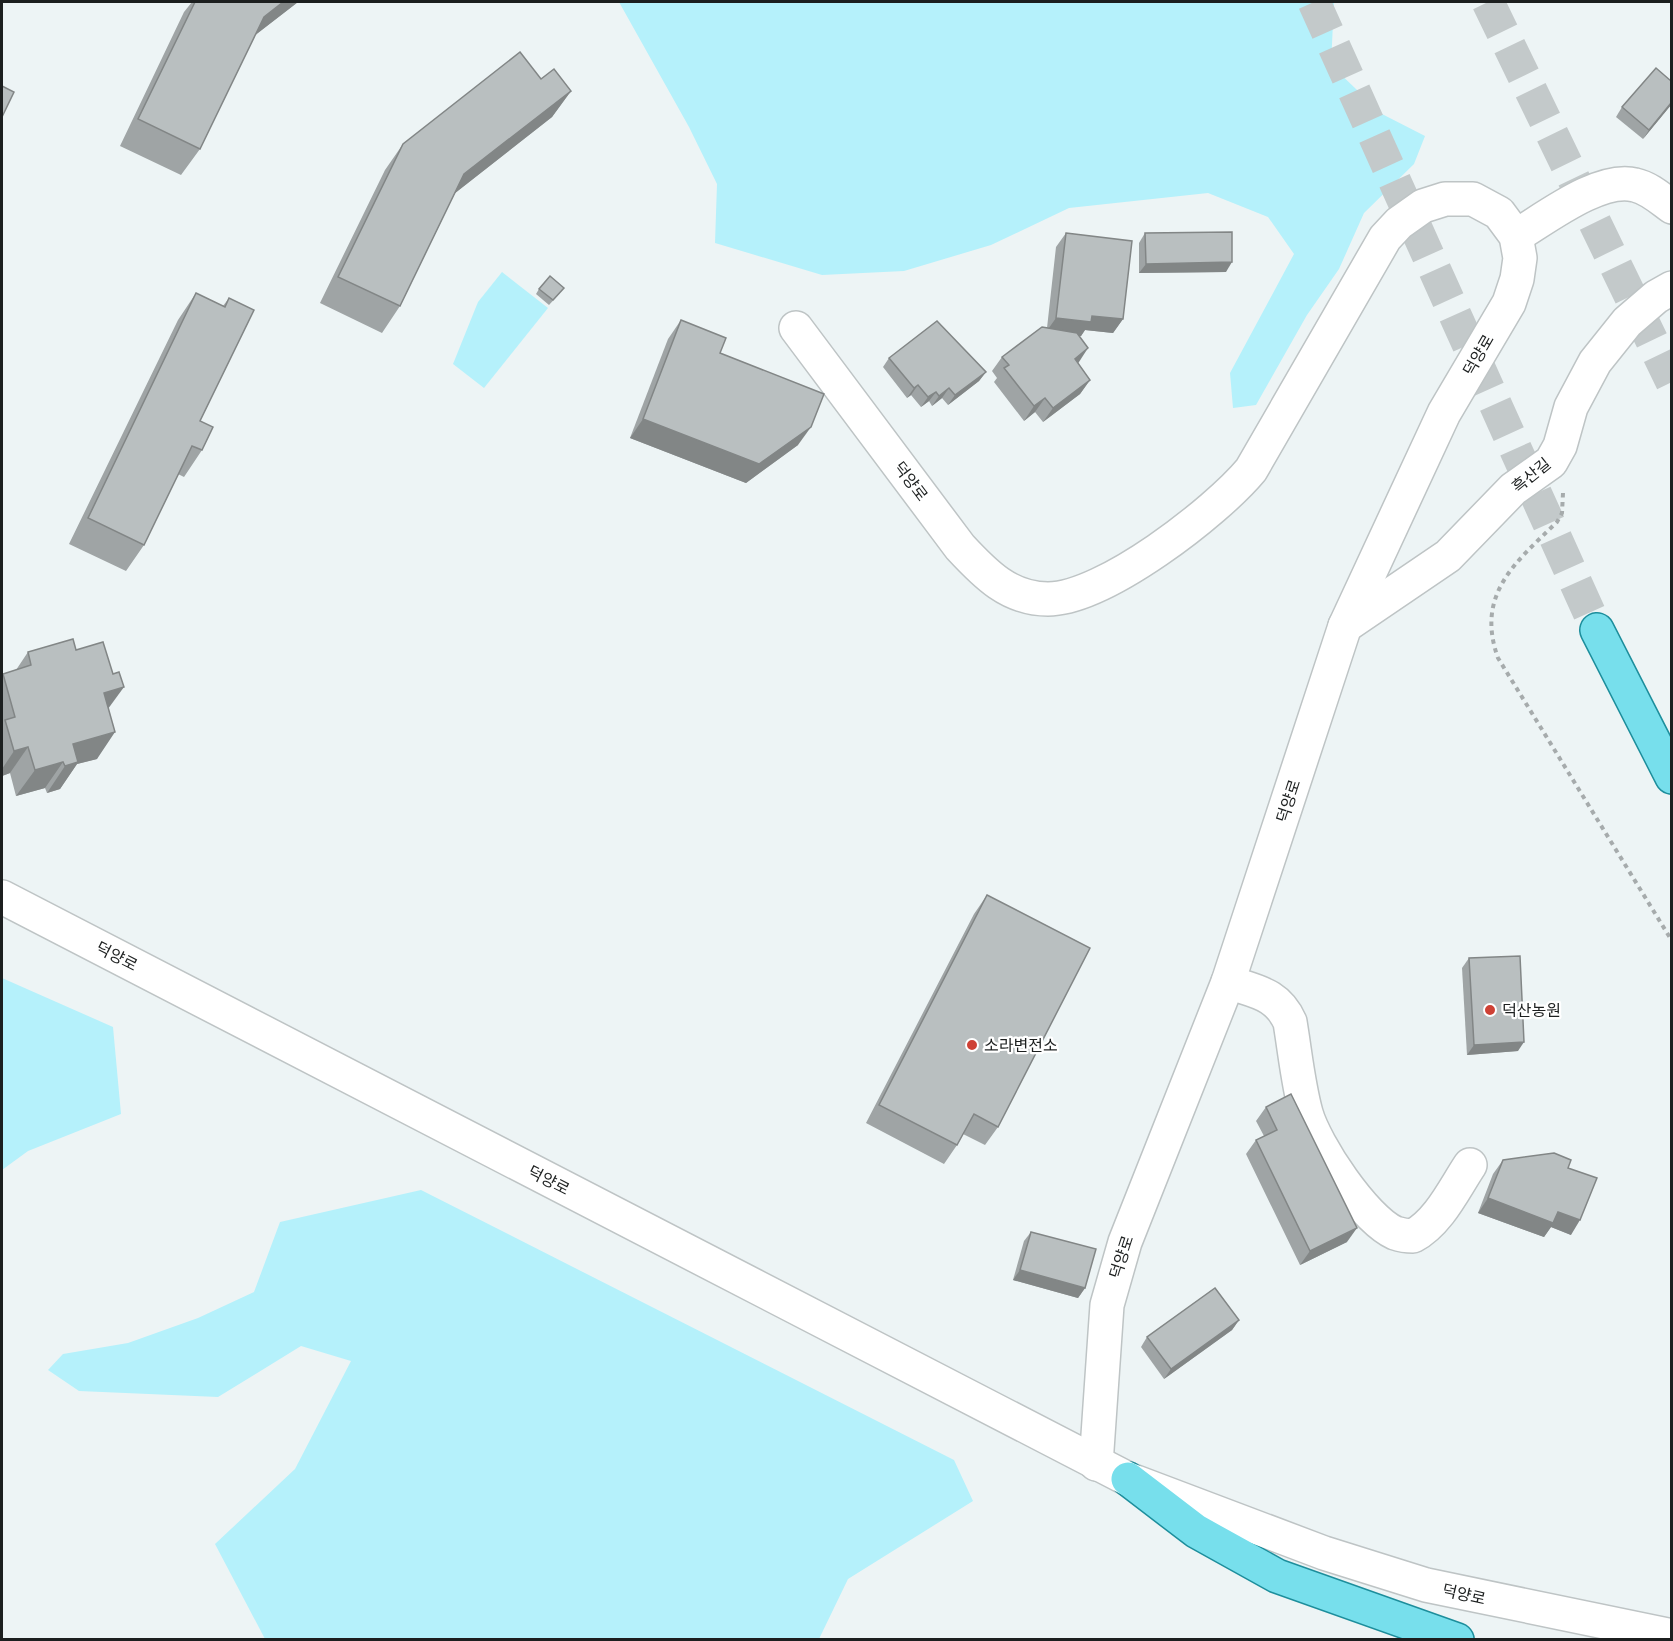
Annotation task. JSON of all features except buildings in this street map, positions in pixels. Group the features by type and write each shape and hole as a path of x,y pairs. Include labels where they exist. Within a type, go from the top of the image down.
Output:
{"main road":[{"path":"1597,630 1671,777"},
{"path":"1128,1479 1196,1532 1277,1576 1457,1640"}],"street":[{"path":"1516,236 1589,192 1622,184 1635,185 1671,207"},
{"name":"덕양로","path":"796,327 960,547 1001,587 1048,599 1075,593 1138,562 1206,516 1232,493 1251,470 1386,238 1399,223 1423,206 1445,199 1473,199 1499,213 1516,236 1520,258 1509,303 1444,413 1345,626 1228,982 1114,1275 1102,1339 1096,1464"},
{"name":"흑산길","path":"1345,626 1448,556 1512,489 1551,462 1560,446 1571,407 1595,362 1628,322 1656,297 1671,288"},
{"name":"덕양로","path":"2,897 1128,1479 1324,1553 1425,1585 1671,1636"},
{"path":"1228,982 1273,997 1286,1012 1290,1022 1306,1113 1317,1140 1348,1188 1387,1228 1395,1233 1413,1236 1422,1232 1438,1213 1470,1165"}],"path":[{"path":"1551,462 1563,489 1562,513 1557,522 1509,568 1503,579 1491,615 1493,644 1498,658 1671,941"}],"shaded area":[{"path":"619,2 1334,2 1331,65 1382,114 1425,136 1414,164 1364,213 1339,269 1307,315 1256,405 1233,408 1230,373 1294,254 1268,217 1208,193 1069,208 991,245 904,271 822,275 715,243 717,184 689,127"},
{"path":"502,272 548,308 484,388 453,364 478,302"},
{"path":"2,978 113,1027 121,1114 28,1151 2,1170"},
{"path":"421,1190 954,1460 973,1501 848,1579 819,1639 265,1639 215,1544 295,1469 351,1361 301,1346 218,1397 79,1391 48,1370 63,1354 128,1343 198,1318 254,1292 280,1222"}],"tunnel":[{"path":"1314,2 1597,630"},
{"path":"1488,2 1672,382"}],"place":[{"name":"덕산농원","path":"1490,1010"},
{"name":"소라변전소","path":"972,1045"}]}
